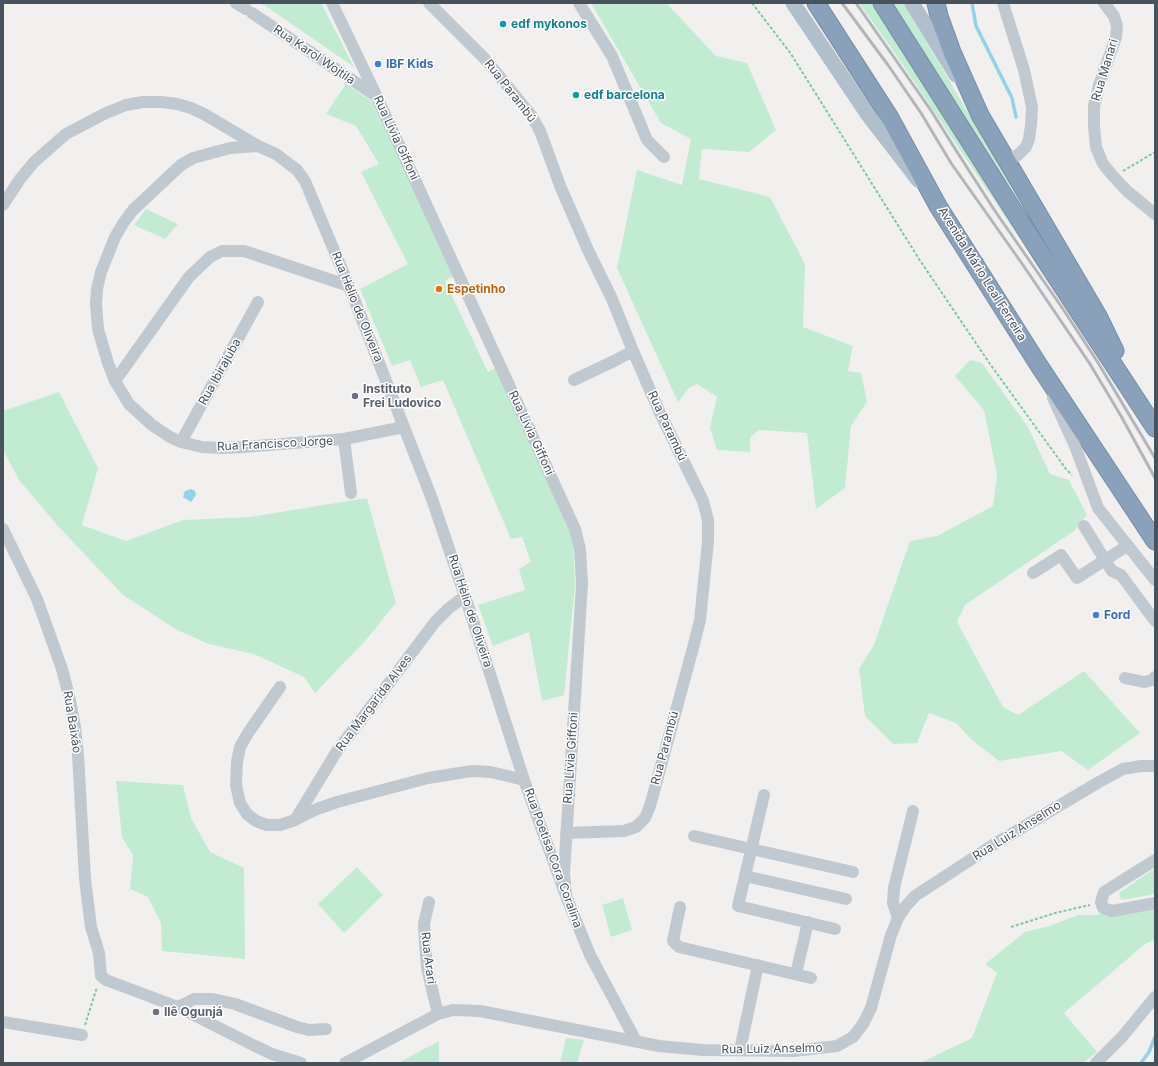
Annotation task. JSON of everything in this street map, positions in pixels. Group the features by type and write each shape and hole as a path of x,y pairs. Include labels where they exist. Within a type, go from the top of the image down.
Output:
{"highway":[{"name":"Avenida Mário Leal Ferreira","path":"816,3 890,118 938,206 1038,364 1155,541"},
{"path":"882,3 1047,264 1155,428"},
{"path":"936,3 952,52 980,115 1098,316 1144,410"}],"main road":[{"path":"793,3 868,115 938,206"},
{"path":"912,3 980,115"}],"street":[{"name":"Rua Lívia Giffoni","path":"332,3 377,97 575,529 580,549 582,584 566,833 564,872 566,896"},
{"name":"Rua Parambú","path":"429,3 486,60 531,115 540,131 560,188 612,299 632,351 660,413 703,501 708,520 708,541 700,620 650,806 645,818 636,827 624,831 566,833"},
{"path":"579,3 612,56 647,140 664,157"},
{"path":"1003,3 1024,70 1032,107 1029,139 1026,148 1018,155 1007,159"},
{"name":"Rua Manari","path":"1104,3 1114,16 1117,26 1116,37 1099,85 1094,106 1096,147 1103,164 1127,192 1155,214"},
{"name":"Rua Karol Wojtila","path":"245,8 377,97"},
{"name":"Rua Hélio de Oliveira","path":"3,205 20,179 34,162 66,134 88,122 126,106 143,102 161,102 191,108 210,117 258,146 276,154 297,170 304,181 349,286 432,499 524,780"},
{"name":"Rua Francisco Jorge","path":"258,146 230,148 194,158 181,165 133,210 124,222 115,237 101,272 97,289 96,304 98,329 115,381 129,404 139,415 170,437 181,442 197,446 222,448 344,440 404,427"},
{"path":"115,381 189,277 210,257 222,251 244,252 256,255 349,286"},
{"name":"Rua Ibirajuba","path":"181,442 258,302"},
{"path":"574,380 632,351"},
{"path":"1038,364 1075,446 1098,508 1155,580"},
{"path":"344,440 351,494"},
{"path":"1084,526 1112,571 1121,575 1155,621"},
{"name":"Rua Baixão","path":"3,529 37,599 62,669 70,700 77,748 85,879 91,927 99,953 100,976"},
{"path":"1033,573 1061,555 1076,578 1127,546"},
{"name":"Rua Margarida Alves","path":"295,820 337,751 435,622 448,609 465,596"},
{"path":"1125,678 1144,682 1155,678"},
{"name":"Rua Poetisa Cora Coralina","path":"280,687 240,747 237,762 236,785 240,803 247,814 256,821 267,825 280,825 295,820 316,809 337,802 428,778 472,771 491,772 524,780 566,896 590,956 636,1041"},
{"name":"Rua Luiz Anselmo","path":"345,1063 438,1014 453,1010 480,1011 680,1048 794,1051 837,1046 852,1037 863,1024 871,1008 891,935 898,918 915,896 993,845 1123,769 1141,766 1155,766"},
{"path":"764,795 738,906 835,929"},
{"path":"898,918 893,903 894,888 913,811"},
{"path":"694,836 853,872"},
{"path":"1155,860 1104,892 1101,902 1104,908 1112,911 1155,903"},
{"path":"745,876 846,899"},
{"name":"Rua Arari","path":"429,902 424,924 424,944 427,968 438,1014"},
{"path":"680,907 672,941 679,947 811,978"},
{"path":"796,974 808,922"},
{"path":"740,1050 758,965"},
{"path":"100,976 178,1007 272,1054 301,1063"},
{"path":"1096,1063 1122,1037 1155,997"},
{"path":"178,1007 194,999 213,999 235,1004 297,1027 309,1030 326,1029"},
{"path":"3,1022 82,1035"}],"path":[{"path":"752,3 790,54 919,259 990,364 1066,469 1077,479"},
{"path":"1113,176 1155,152"},
{"path":"1011,928 1055,913 1101,902"},
{"path":"82,1035 100,976"}],"green space":[{"path":"259,3 321,3 354,67 267,7"},
{"path":"591,3 668,3 669,6 716,56 747,63 776,130 749,152 702,149 699,179 770,197 805,264 803,327 853,346 848,371 861,373 867,402 851,426 845,488 816,509 807,433 759,430 750,438 750,452 717,450 710,428 717,397 697,384 689,388 678,402 617,268 637,170 682,185 691,139 661,123"},
{"path":"859,3 871,3 932,97 1024,245 894,52"},
{"path":"893,3 904,3 992,154 1017,200"},
{"path":"346,84 377,105 453,276 445,281 488,372 496,368 573,539 575,586 564,695 542,701 529,632 493,646 478,605 525,590 519,569 531,562 522,537 511,539 443,380 421,387 410,360 392,366 360,289 408,264 361,172 379,164 356,126 326,114"},
{"path":"146,209 178,224 165,239 134,225"},
{"path":"970,360 982,363 1028,427 1050,474 1069,480 1087,515 1074,531 965,605 957,622 1003,707 1018,715 1084,671 1140,733 1088,770 1061,751 999,761 972,740 956,723 929,713 917,743 893,744 865,716 859,669 874,645 910,541 937,536 993,506 997,475 984,410 955,376"},
{"path":"59,392 98,468 82,525 126,541 183,520 250,517 367,498 396,603 365,641 315,693 304,677 254,654 209,644 177,630 123,595 58,526 19,480 3,450 3,411"},
{"path":"116,781 183,785 191,818 210,852 244,868 245,959 162,951 161,923 148,897 130,889 133,855 122,837"},
{"path":"357,867 383,895 344,933 318,904"},
{"path":"1155,868 1155,894 1121,900 1119,893"},
{"path":"623,898 632,930 611,937 602,905"},
{"path":"1155,904 1155,939 1145,944 1064,1013 1097,1052 1083,1063 920,1063 972,1038 997,973 985,964 1025,932 1049,926 1078,915 1095,915"},
{"path":"566,1038 584,1040 577,1063 560,1063"},
{"path":"439,1041 439,1063 398,1063"}],"water":[{"path":"191,489 195,491 196,495 191,502 183,497 185,491"}],"waterway":[{"path":"972,3 976,26 1012,98 1016,117"},
{"path":"1141,1063 1149,1052 1155,1037"}],"railway":[{"path":"842,3 921,113 951,163 1023,265 1090,364 1155,478"},
{"path":"856,3 930,109 995,211 1063,309 1097,361 1155,458"}],"place":[{"name":"edf mykonos","path":"503,24"},
{"name":"IBF Kids","path":"378,64"},
{"name":"edf barcelona","path":"576,95"},
{"name":"Espetinho","path":"439,289"},
{"name":"Instituto Frei Ludovico","path":"355,396"},
{"name":"Ford","path":"1096,615"},
{"name":"Ilê Ogunjá","path":"156,1012"}]}
